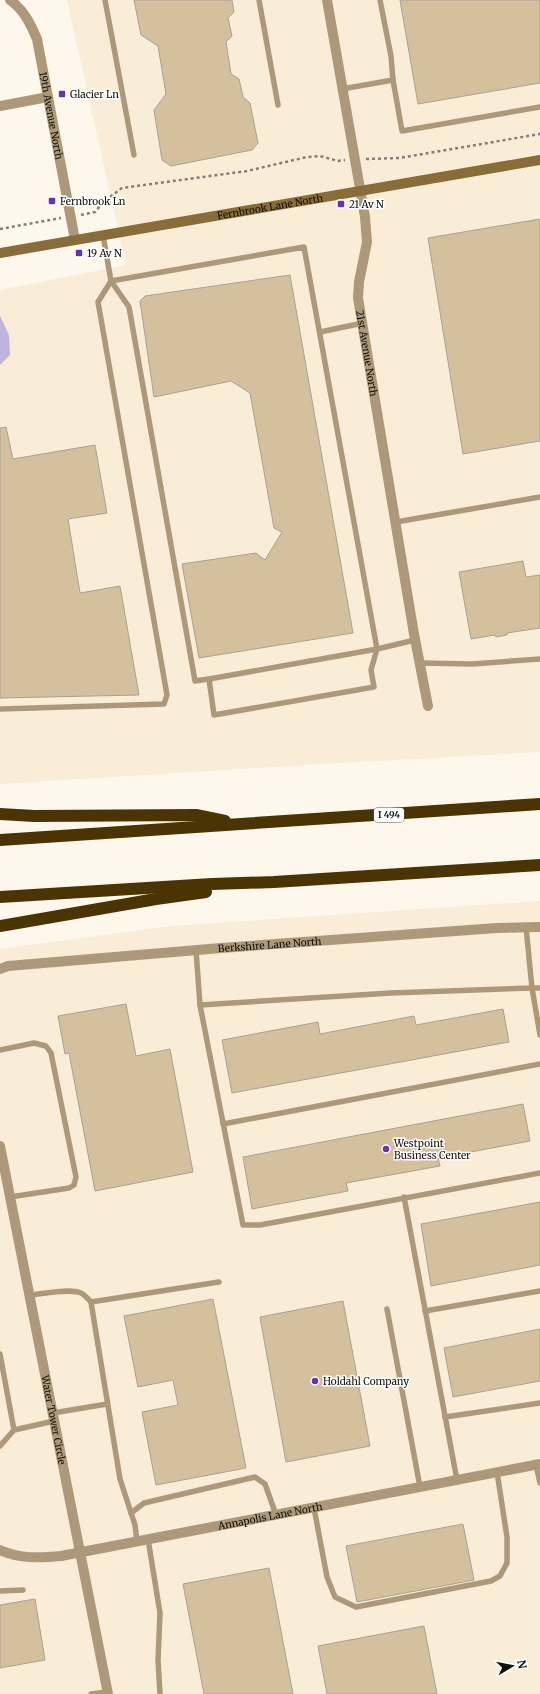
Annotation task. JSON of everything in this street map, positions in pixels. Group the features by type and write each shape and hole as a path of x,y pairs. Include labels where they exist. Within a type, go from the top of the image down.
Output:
{"highway":[{"name":"I 494","path":"0,840 540,804"},
{"path":"0,814 34,816 196,815 238,824"},
{"path":"0,897 212,884 274,882 540,865"},
{"path":"0,926 156,899 274,882"}],"street":[{"name":"19th Avenue North","path":"10,0 18,6 29,21 37,39 75,240"},
{"name":"21st Avenue North","path":"327,0 365,217 367,242 358,293 415,640 428,706"},
{"path":"0,106 48,97"},
{"name":"Fernbrook Lane North","path":"0,253 540,160"},
{"name":"Berkshire Lane North","path":"0,969 8,966 196,950 489,928 540,927"},
{"name":"Water Tower Circle","path":"0,1146 108,1693"},
{"name":"Annapolis Lane North","path":"1,1553 35,1558 61,1556 538,1464"}],"lane":[{"path":"105,0 134,155"},
{"path":"259,0 278,105"},
{"path":"380,0 391,56 393,80 402,131 540,107"},
{"path":"342,89 393,80"},
{"path":"103,235 111,281 129,307 195,681 377,649 415,640"},
{"path":"0,709 164,704 167,695 98,302 111,281 304,247 377,649 371,670 374,687 214,715 209,679"},
{"path":"320,332 363,323"},
{"path":"396,522 540,497"},
{"path":"420,662 472,664 540,659"},
{"path":"526,927 532,988 540,1035"},
{"path":"196,950 200,1005 243,1225 260,1225 404,1197 540,1173"},
{"path":"200,1005 391,993 540,988"},
{"path":"0,1050 34,1043 46,1046 51,1053 76,1177 74,1184 69,1188 10,1197"},
{"path":"223,1124 540,1064"},
{"path":"404,1197 457,1480"},
{"path":"91,1302 219,1282"},
{"path":"30,1295 69,1291 78,1292 83,1294 91,1302 107,1404 123,1490 131,1513 137,1541"},
{"path":"425,1311 540,1291"},
{"path":"387,1309 420,1487"},
{"path":"0,1354 14,1430"},
{"path":"445,1417 540,1403"},
{"path":"0,1446 14,1430 54,1417 107,1404"},
{"path":"538,1464 540,1483"},
{"path":"314,1508 327,1577 334,1597 345,1603 356,1607 491,1581 500,1576 507,1563 507,1537 496,1472"},
{"path":"131,1513 144,1503 255,1477 265,1484 276,1515"},
{"path":"148,1539 160,1613 158,1660 160,1694"},
{"path":"0,1591 23,1590"},
{"path":"91,1694 108,1693"}],"path":[{"path":"0,228 95,212 103,202 122,188 247,170 307,157 320,156 338,161 399,158 540,134"}],"shaded area":[{"path":"67,0 540,0 540,752 0,784 0,290 126,265"},
{"path":"0,316 9,335 10,355 0,365"},
{"path":"540,901 540,1694 0,1694 0,949 170,926"}],"building":[{"path":"134,0 232,0 234,12 228,18 232,36 226,42 231,74 239,79 243,97 250,103 258,143 252,150 171,166 162,160 154,110 166,94 158,46 141,35"},
{"path":"400,0 540,0 540,83 418,104"},
{"path":"540,219 540,441 463,454 428,238"},
{"path":"290,275 353,633 199,658 182,564 256,553 265,560 282,532 274,528 250,393 231,381 154,397 140,301 145,296"},
{"path":"6,427 13,459 95,445 107,513 68,519 80,593 120,586 139,695 0,698 0,428"},
{"path":"523,561 526,577 540,575 540,628 507,633 507,635 496,637 495,635 471,639 459,572"},
{"path":"126,1004 136,1056 170,1049 193,1172 95,1191 69,1053 65,1054 58,1016"},
{"path":"503,1009 509,1042 232,1093 222,1040 318,1022 320,1034 414,1016 416,1025"},
{"name":"Westpoint Business Center","path":"523,1104 530,1141 438,1158 440,1166 346,1183 348,1191 252,1209 243,1157"},
{"path":"540,1202 540,1265 431,1286 421,1224"},
{"path":"213,1299 246,1468 156,1485 142,1412 178,1405 173,1380 138,1387 124,1316"},
{"name":"Holdahl Company","path":"343,1301 370,1446 286,1462 260,1317"},
{"path":"540,1329 540,1381 453,1397 444,1348"},
{"path":"463,1524 474,1580 357,1602 346,1546"},
{"path":"269,1568 293,1694 204,1694 183,1584"},
{"path":"35,1599 45,1660 0,1668 0,1605"},
{"path":"424,1626 437,1694 327,1694 318,1646"}],"place":[{"name":"Glacier Ln","path":"62,94"},
{"name":"Fernbrook Ln","path":"52,201"},
{"name":"21 Av N","path":"341,204"},
{"name":"19 Av N","path":"79,253"},
{"name":"Westpoint Business Center","path":"386,1149"},
{"name":"Holdahl Company","path":"315,1381"}]}
